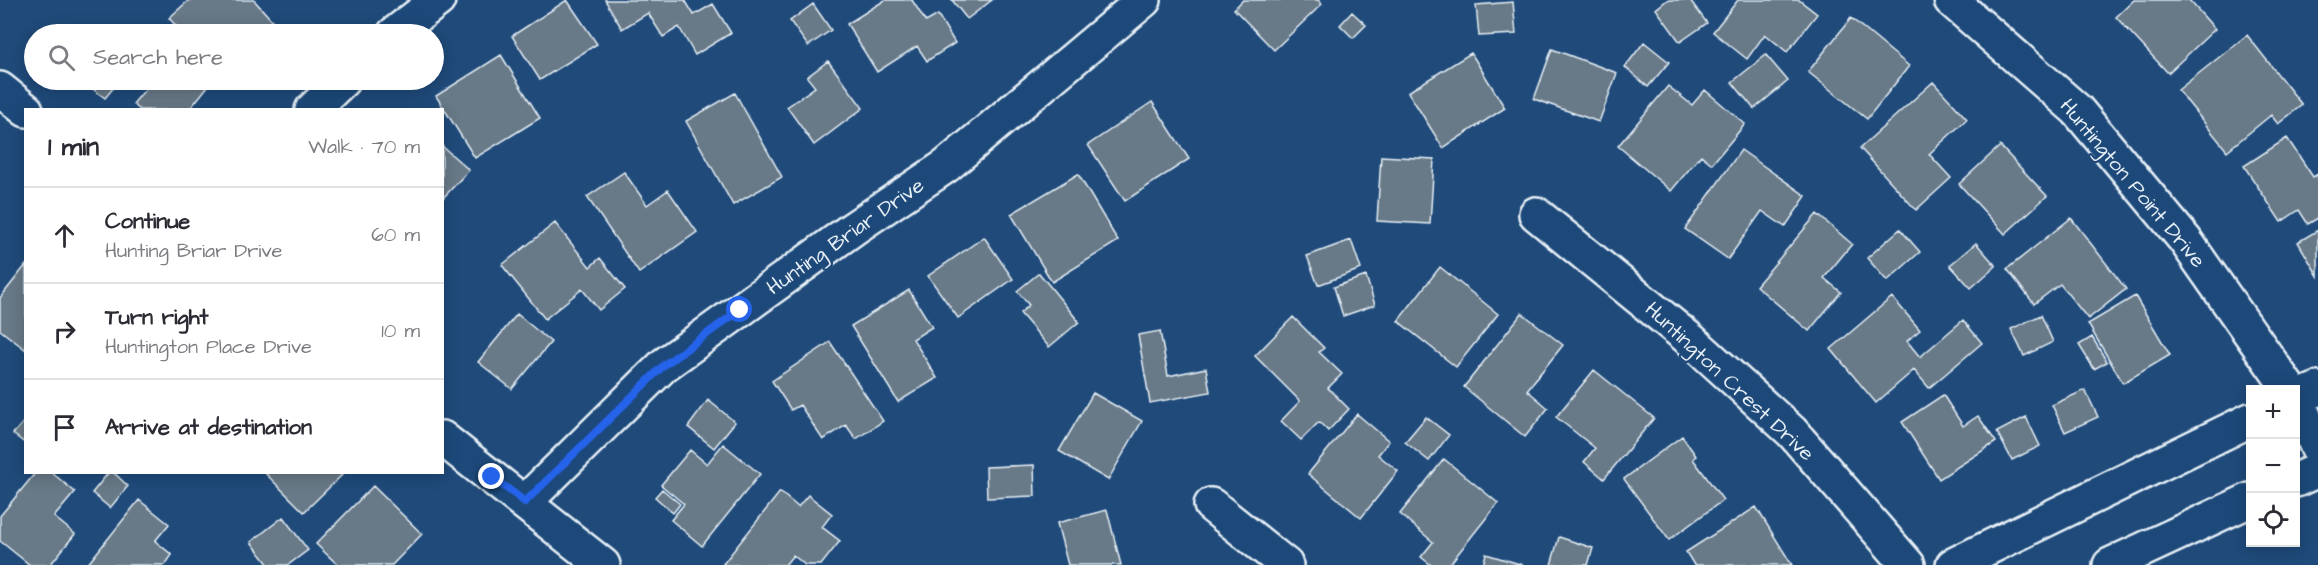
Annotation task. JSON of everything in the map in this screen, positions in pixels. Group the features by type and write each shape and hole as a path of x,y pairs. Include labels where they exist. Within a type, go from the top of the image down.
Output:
{"street":[{"path":"407,24 438,0"},
{"name":"Hunting Briar Drive","path":"525,502 664,365 854,228 946,166 1144,0"},
{"name":"Huntington Point Drive","path":"1951,0 2077,110 2185,240 2286,385"},
{"path":"0,89 24,108"},
{"path":"314,108 333,90"},
{"name":"Huntington Crest Drive","path":"1536,214 1692,341 1792,432 1908,565"},
{"path":"2300,396 2318,389"},
{"path":"2300,407 2318,449"},
{"path":"1953,565 2246,422"},
{"path":"444,440 603,565"},
{"path":"2300,478 2318,470"},
{"path":"2110,565 2246,502"},
{"path":"1211,505 1286,565"}],"building":[{"path":"189,0 254,0 275,24 174,24 169,18"},
{"path":"567,0 597,44 540,80 512,36"},
{"path":"605,0 685,0 694,15 713,4 731,33 695,55 679,27 663,37 648,13 622,29"},
{"path":"885,0 912,0 926,22 938,15 955,43 927,61 917,46 877,72 847,24"},
{"path":"952,0 992,0 967,19"},
{"path":"1243,0 1318,0 1322,4 1274,50 1234,9"},
{"path":"1667,0 1690,0 1707,23 1680,42 1656,9"},
{"path":"1738,0 1799,0 1817,14 1787,52 1765,34 1747,59 1713,32"},
{"path":"2134,0 2189,0 2215,29 2168,73 2116,17"},
{"path":"1513,2 1516,34 1479,36 1476,5"},
{"path":"813,4 831,30 808,46 790,21"},
{"path":"1352,12 1366,25 1353,38 1340,25"},
{"path":"1851,18 1909,66 1867,119 1808,72"},
{"path":"2247,35 2302,105 2278,124 2271,115 2227,151 2178,90"},
{"path":"1644,42 1669,62 1648,87 1625,67"},
{"path":"1552,49 1617,73 1599,122 1534,99"},
{"path":"1471,53 1505,108 1443,148 1408,92"},
{"path":"501,55 540,118 475,158 436,96"},
{"path":"1766,55 1788,81 1754,109 1732,82"},
{"path":"828,61 863,108 814,145 787,107 815,87 807,77"},
{"path":"1933,82 1967,119 1929,154 1951,178 1916,210 1860,148"},
{"path":"1668,86 1692,105 1705,90 1745,124 1712,164 1701,155 1671,191 1618,146"},
{"path":"94,90 112,90 105,98"},
{"path":"145,90 205,90 191,108 138,108 133,104"},
{"path":"735,93 782,177 733,205 686,121"},
{"path":"1152,102 1189,159 1125,201 1088,145"},
{"path":"2287,138 2313,177 2318,174 2318,218 2308,224 2299,210 2281,222 2244,166"},
{"path":"2000,146 2047,196 2005,234 1959,184"},
{"path":"444,148 469,170 444,197"},
{"path":"1741,150 1806,196 1785,227 1762,211 1728,259 1685,229"},
{"path":"1381,156 1434,159 1430,224 1377,221"},
{"path":"624,172 647,205 668,190 697,232 639,273 587,197"},
{"path":"1078,174 1118,241 1052,282 1011,214"},
{"path":"1817,214 1852,244 1824,278 1841,292 1809,331 1756,286"},
{"path":"2071,218 2126,289 2088,319 2060,284 2034,304 2007,269"},
{"path":"555,223 590,267 600,258 625,289 599,310 582,289 545,319 502,265"},
{"path":"1900,229 1920,252 1887,281 1867,258"},
{"path":"2318,230 2318,276 2298,242"},
{"path":"984,237 1013,279 958,318 928,276"},
{"path":"1351,240 1361,269 1318,285 1307,256"},
{"path":"1976,243 1996,266 1971,288 1950,265"},
{"path":"1440,267 1498,314 1456,367 1398,321"},
{"path":"24,268 24,348 0,330 0,298"},
{"path":"1039,273 1079,322 1049,347 1020,313 1029,305 1017,291"},
{"path":"1366,276 1375,305 1343,316 1334,287"},
{"path":"909,290 932,327 913,339 937,378 898,402 851,326"},
{"path":"2135,296 2170,355 2123,383 2088,324"},
{"path":"1892,297 1920,330 1907,341 1920,357 1963,320 1982,343 1929,388 1914,370 1876,403 1831,349"},
{"path":"1522,313 1563,345 1527,390 1548,408 1525,437 1464,387"},
{"path":"517,314 551,342 512,389 478,362"},
{"path":"2041,315 2053,342 2024,356 2011,329"},
{"path":"1293,317 1324,348 1319,352 1342,374 1328,388 1349,409 1328,431 1319,422 1301,440 1281,421 1300,401 1255,356"},
{"path":"1160,331 1168,376 1206,368 1210,392 1150,403 1138,335"},
{"path":"2092,337 2107,362 2094,369 2079,345"},
{"path":"830,342 883,421 856,439 846,425 823,440 800,405 791,410 772,381"},
{"path":"1594,370 1654,418 1604,479 1584,462 1595,448 1556,417"},
{"path":"2085,390 2098,417 2065,432 2052,405"},
{"path":"1093,393 1142,421 1108,480 1059,451"},
{"path":"1943,395 1963,426 1978,416 1996,442 1939,479 1902,422"},
{"path":"708,400 735,422 714,448 688,427"},
{"path":"1357,414 1389,441 1378,455 1398,471 1361,518 1308,474"},
{"path":"1426,417 1449,435 1429,461 1405,442"},
{"path":"2026,417 2040,446 2012,460 1997,432"},
{"path":"24,421 24,442 13,434"},
{"path":"1682,436 1696,456 1693,459 1723,500 1669,540 1624,479"},
{"path":"723,444 760,474 702,546 671,520 684,504 661,485 690,450 707,464"},
{"path":"1444,459 1498,503 1449,565 1431,565 1421,557 1433,542 1400,514"},
{"path":"1034,465 1035,496 987,498 986,467"},
{"path":"34,474 53,474 75,492 54,517 75,534 50,565 30,565 0,541 0,516"},
{"path":"107,474 115,474 128,486 110,508 92,493"},
{"path":"266,474 343,474 304,512"},
{"path":"373,486 422,534 392,565 338,565 316,544"},
{"path":"662,489 680,504 673,513 655,497"},
{"path":"780,492 798,507 808,495 832,514 822,527 840,541 821,565 805,565 793,555 785,565 724,565 723,564"},
{"path":"139,500 169,524 155,541 172,555 165,565 87,565"},
{"path":"1756,507 1792,565 1694,565 1686,552"},
{"path":"1107,510 1121,565 1068,565 1057,523"},
{"path":"283,517 308,550 288,565 269,565 251,542"},
{"path":"1559,537 1593,548 1588,565 1551,565"},
{"path":"1486,554 1523,565 1483,565"}],"route":[{"path":"492,477 525,502 664,365 740,310"}]}
